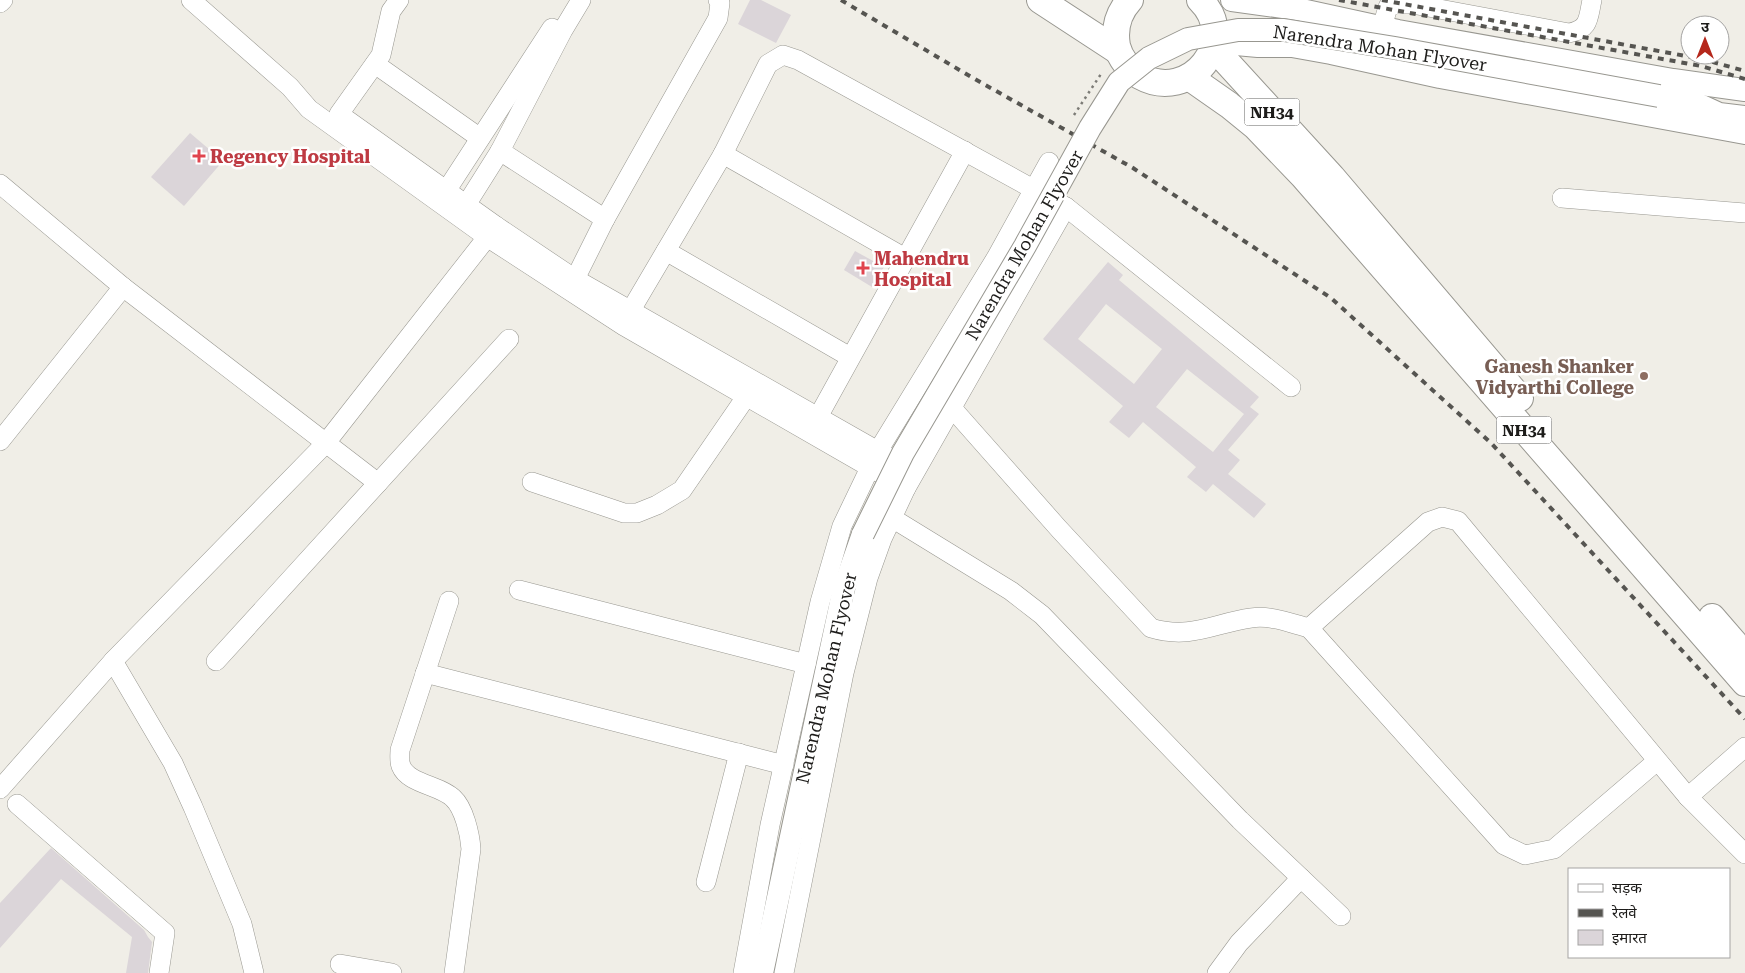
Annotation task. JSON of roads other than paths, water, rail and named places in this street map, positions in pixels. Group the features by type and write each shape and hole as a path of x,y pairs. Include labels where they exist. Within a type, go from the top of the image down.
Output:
{"highway":[{"path":"1040,0 1118,51"},
{"path":"1130,0 1125,5 1118,19 1115,35 1118,51 1125,63 1135,73 1148,80 1162,84 1176,82 1189,77 1200,69 1208,59 1214,44 1214,28 1211,16 1200,0"},
{"name":"NH34","path":"1214,44 1332,177 1511,387 1745,655"},
{"name":"NH34","path":"1189,77 1256,127 1303,176 1745,683"}],"main road":[{"path":"1232,0 1297,9 1382,27 1673,80 1745,90"},
{"name":"Narendra Mohan Flyover","path":"762,973 844,588 863,534 903,453 1025,246 1090,128 1119,82 1149,58 1188,40 1238,30 1284,30 1395,48 1692,102 1719,114 1745,117"},
{"path":"1214,44 1292,46 1440,76 1745,133"},
{"name":"Narendra Mohan Flyover","path":"1692,102 1720,97 1745,101"}],"street":[{"path":"0,3 3,0"},
{"path":"339,114 381,55 391,11 399,0"},
{"path":"446,191 571,0"},
{"path":"466,205 500,152 563,30 581,0"},
{"path":"575,279 605,219 718,18 720,3 718,0"},
{"path":"1382,27 1388,7 1396,4 1412,4 1569,33 1579,31 1584,27 1592,0"},
{"path":"198,2 290,87 309,109 491,232 624,326 870,469 911,480"},
{"path":"631,310 723,154 768,64 782,55 798,60 1066,207 1290,387"},
{"path":"375,64 480,138"},
{"path":"290,87 319,100 466,205 491,232 878,451 911,480"},
{"path":"818,417 964,151"},
{"path":"500,152 605,219"},
{"path":"723,154 905,258"},
{"path":"743,973 770,825 820,602 842,526 878,451 996,258 1049,162"},
{"path":"0,184 123,287 378,484"},
{"path":"1562,198 1745,212"},
{"path":"784,973 844,673 868,578 882,539 911,480 1066,207"},
{"path":"0,789 113,661 325,444 491,232"},
{"path":"666,251 850,357"},
{"path":"0,442 123,287"},
{"path":"216,661 509,339"},
{"path":"532,482 624,513 638,513 657,505 682,490 746,397"},
{"path":"952,408 1059,529 1151,628 1180,633 1263,617 1308,628 1504,845 1525,855 1554,849 1656,761"},
{"path":"1308,628 1428,522 1442,517 1458,521 1656,761 1688,797 1745,854"},
{"path":"892,518 1011,591 1042,615 1240,820 1341,916"},
{"path":"519,590 806,664"},
{"path":"449,601 400,750 400,764 410,777 448,793 455,800 470,835 471,849 454,973"},
{"path":"113,661 173,763 193,807 242,924 254,973"},
{"path":"425,673 784,765"},
{"path":"1688,797 1745,747"},
{"path":"706,882 738,754"},
{"path":"17,804 165,934 159,973"},
{"path":"1217,973 1239,943 1301,878"},
{"path":"340,964 392,973"}],"railway":[{"path":"841,0 973,78 1133,168 1331,298 1491,443 1745,719"},
{"path":"1339,0 1701,66 1745,79"},
{"path":"1382,0 1702,59 1745,71"}],"place":[{"name":"Regency Hospital","path":"199,156"},
{"name":"Mahendru Hospital","path":"863,268"},
{"name":"Ganesh Shanker Vidyarthi College","path":"1644,376"}]}
